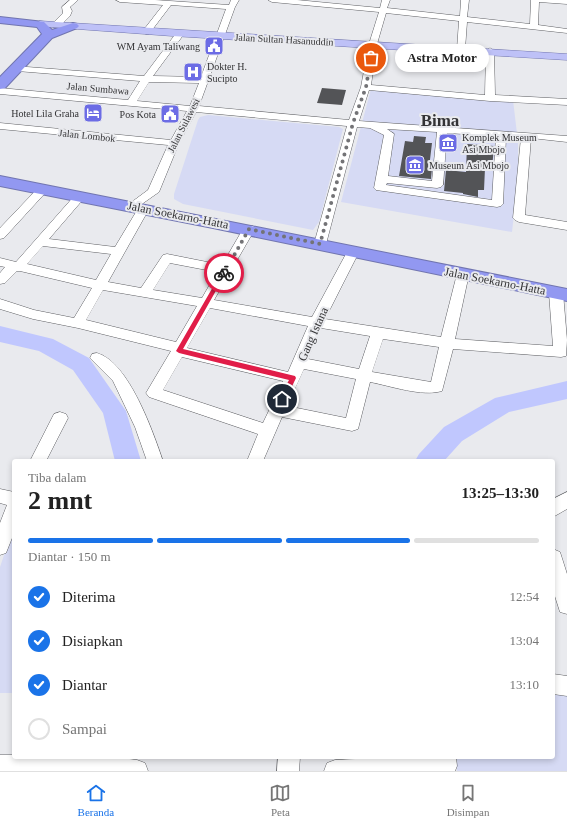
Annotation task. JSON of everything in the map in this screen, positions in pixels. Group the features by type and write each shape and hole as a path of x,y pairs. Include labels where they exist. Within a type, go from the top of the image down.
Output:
{"highway":[{"name":"Jalan Sultan Hasanuddin","path":"0,21 40,24"},
{"path":"40,24 47,31 48,35"},
{"path":"0,85 48,35 73,26"},
{"name":"Jalan Soekarno-Hatta","path":"0,181 249,229 353,252 561,294"}],"main road":[{"name":"Jalan Sultan Hasanuddin","path":"40,24 146,32 461,49 567,57"}],"street":[{"path":"56,25 67,14 68,11 66,7 74,0"},
{"path":"120,0 233,4"},
{"path":"272,0 329,3 567,31"},
{"path":"320,244 353,123 366,87 373,44 386,0"},
{"path":"461,49 465,0"},
{"path":"534,27 536,0 567,2"},
{"path":"146,32 168,2"},
{"name":"Jalan Sulawesi","path":"153,192 174,143 194,107 233,4"},
{"path":"131,102 146,79 180,34"},
{"path":"490,51 490,98"},
{"path":"17,68 146,79 204,80"},
{"path":"366,87 490,98 567,102"},
{"name":"Jalan Sumbawa","path":"0,91 194,107 371,125 567,139"},
{"path":"371,125 389,134 380,188 497,204 501,134"},
{"name":"Jalan Lombok","path":"0,126 174,143"},
{"path":"382,179 436,185 442,130"},
{"path":"526,136 519,218 567,226"},
{"path":"0,235 43,189"},
{"path":"78,323 153,192"},
{"path":"143,209 153,192"},
{"path":"0,280 40,242 80,196"},
{"path":"249,229 154,393 267,431"},
{"path":"40,242 120,251"},
{"name":"Gang Istana","path":"256,459 316,323 353,252"},
{"path":"144,293 168,258 225,270"},
{"path":"0,262 100,285 316,323 446,343 561,352 561,294"},
{"path":"300,362 424,387 437,387 463,274"},
{"path":"0,304 33,314 78,323 292,378"},
{"path":"277,410 352,425 364,375 378,332"},
{"path":"97,358 119,378 142,428 153,459"},
{"path":"39,459 60,418"},
{"path":"0,496 12,499"},
{"path":"555,507 567,498"},
{"path":"0,547 12,520"},
{"path":"555,565 567,605"},
{"path":"555,684 567,686"},
{"path":"288,771 289,759"},
{"path":"0,766 53,768 89,761 136,771"},
{"path":"335,771 380,763 445,765"}],"shaded area":[{"path":"371,89 513,100 518,142 518,178 512,232 341,202"},
{"path":"208,115 339,127 343,129 319,222 313,230 183,204 174,199 174,194 198,120 200,117"},
{"path":"12,531 12,693 0,693 0,567"},
{"path":"555,693 567,695 567,771 457,771 456,759 555,759"}],"building":[{"path":"322,88 346,90 342,105 317,103"},
{"path":"414,136 426,137 425,143 432,143 429,168 432,168 431,179 399,176 405,141 413,142"},
{"path":"467,144 494,146 492,169 485,168 484,190 478,190 478,197 463,193 444,191 446,170 466,172"}],"waterway":[{"path":"0,334 45,345 81,364 114,411 127,459"},
{"path":"430,459 453,434 503,404 567,390"}],"way so far":[{"path":"224,273 249,229 320,244 353,123 366,87 371,58"}],"place":[{"name":"WM Ayam Taliwang","path":"214,46"},
{"name":"Astra Motor","path":"371,58"},
{"name":"Dokter H. Sucipto","path":"193,72"},
{"name":"Hotel Lila Graha","path":"93,113"},
{"name":"Pos Kota","path":"170,114"},
{"name":"Komplek Museum Asi Mbojo","path":"448,143"},
{"name":"Museum Asi Mbojo","path":"415,165"}],"district":[{"name":"Bima","path":"440,120"}],"route":[{"path":"224,273 179,351 292,378 282,399"}]}
